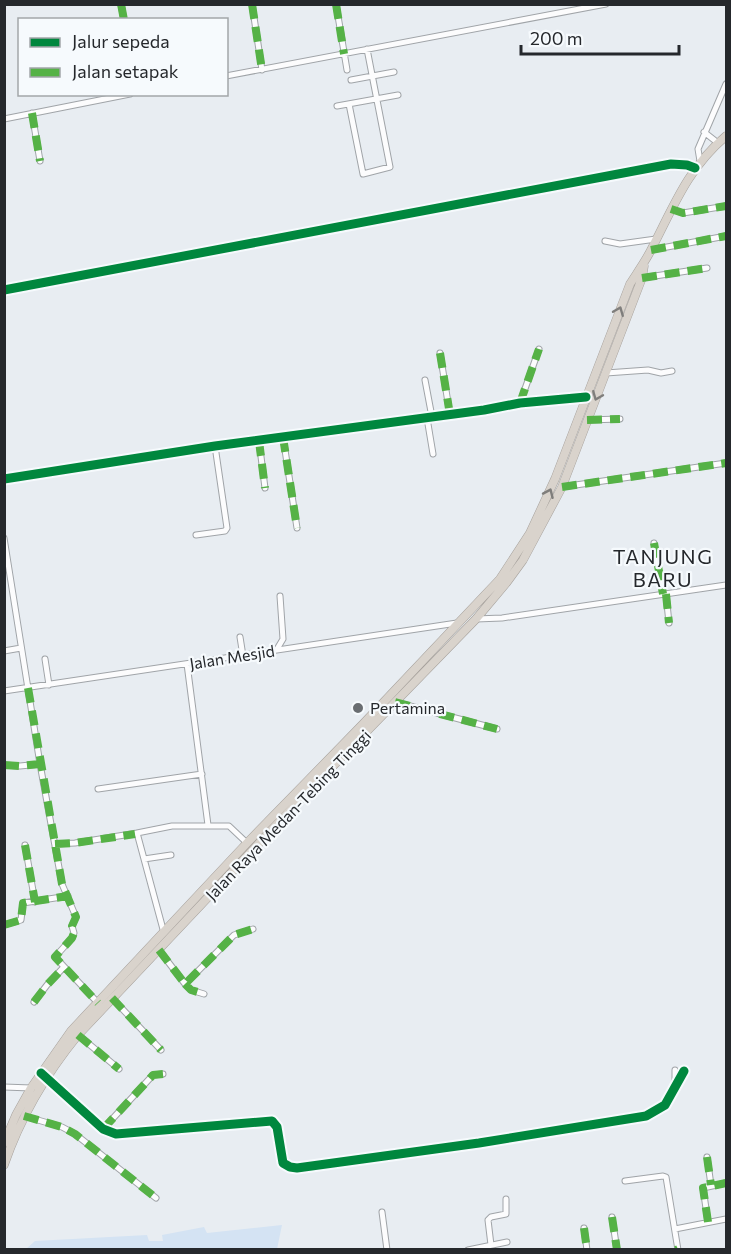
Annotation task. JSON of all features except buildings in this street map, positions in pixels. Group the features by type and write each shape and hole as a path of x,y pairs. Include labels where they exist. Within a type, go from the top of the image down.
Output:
{"highway":[{"name":"Jalan Raya Medan-Tebing Tinggi","path":"4,1165 44,1075 71,1031 500,579 525,541 555,479 628,289 651,250 670,209 695,168 726,136"},
{"name":"Jalan Raya Medan-Tebing Tinggi","path":"4,1143 31,1088 78,1035 476,619 523,560 562,488 642,278 644,262"},
{"path":"226,866 234,872"}],"street":[{"path":"252,4 262,70"},
{"path":"336,4 347,70"},
{"path":"228,76 606,4"},
{"path":"349,104 363,174 390,167 367,50"},
{"path":"351,80 394,72"},
{"path":"700,161 698,149 726,84"},
{"path":"337,106 398,95"},
{"path":"4,119 120,96"},
{"path":"32,113 40,161"},
{"path":"704,132 718,143"},
{"path":"4,290 671,164 695,168"},
{"path":"670,209 683,213 726,206"},
{"path":"651,250 726,236"},
{"path":"605,242 620,244 656,239"},
{"path":"642,278 707,268"},
{"path":"520,403 539,349"},
{"path":"440,353 450,414"},
{"path":"606,373 648,369 661,373 672,371"},
{"path":"425,380 433,454"},
{"path":"4,479 215,446 520,403 586,398"},
{"path":"587,420 620,419"},
{"path":"283,437 297,528"},
{"path":"259,441 264,489"},
{"path":"195,535 225,531 227,528 215,446"},
{"path":"562,488 726,463"},
{"path":"4,538 40,764 64,891 76,919 72,926 74,933 72,938 55,957 98,1003"},
{"path":"654,543 669,623"},
{"path":"476,619 502,618 726,585"},
{"path":"277,649 284,639 280,596"},
{"name":"Jalan Mesjid","path":"4,691 459,623"},
{"path":"240,637 243,656"},
{"path":"4,651 21,648"},
{"path":"45,659 49,684"},
{"path":"187,664 208,825"},
{"path":"395,702 497,729"},
{"path":"4,765 40,764"},
{"path":"98,789 202,774"},
{"path":"56,844 75,843 172,826 208,825 212,827 229,826 247,843"},
{"path":"138,833 164,933"},
{"path":"25,846 35,902"},
{"path":"144,859 171,855"},
{"path":"4,925 21,920 22,904 68,896"},
{"path":"185,984 234,935 253,928"},
{"path":"159,950 191,990 204,993"},
{"path":"34,1002 63,968"},
{"path":"112,998 161,1050"},
{"path":"78,1035 119,1069"},
{"path":"675,1070 675,1088"},
{"path":"44,1075 109,1132 122,1134 268,1120 275,1124 283,1163 297,1168 646,1116 665,1105 684,1071"},
{"path":"103,1129 153,1075 164,1074"},
{"path":"4,1087 31,1088"},
{"path":"24,1116 62,1127 75,1134 156,1198"},
{"path":"707,1157 711,1185"},
{"path":"625,1180 665,1176 677,1249"},
{"path":"708,1222 702,1190 704,1187 726,1183"},
{"path":"491,1245 488,1220 506,1214 506,1199"},
{"path":"382,1212 387,1250"},
{"path":"612,1217 617,1250"},
{"path":"675,1229 726,1219"},
{"path":"584,1228 587,1250"},
{"path":"472,1249 507,1242"}],"shaded area":[{"path":"282,1225 277,1249 26,1249 35,1241 147,1235 149,1241 163,1241 162,1235 204,1227 207,1233"}],"marked path":[{"path":"121,4 124,18"},
{"path":"252,4 262,70"},
{"path":"336,4 344,54"},
{"path":"32,113 40,161"},
{"path":"671,209 683,213 726,206"},
{"path":"651,250 726,236"},
{"path":"642,278 707,268"},
{"path":"520,403 539,349"},
{"path":"440,353 450,415"},
{"path":"587,420 620,419"},
{"path":"283,437 297,528"},
{"path":"259,441 265,488"},
{"path":"562,487 726,463"},
{"path":"654,543 663,594"},
{"path":"666,594 669,623"},
{"path":"28,688 62,884 76,917 72,926 74,933 72,938 55,957 98,1003"},
{"path":"395,702 497,729"},
{"path":"4,765 40,764"},
{"path":"55,844 135,834"},
{"path":"25,845 35,902"},
{"path":"4,925 21,920 23,903 68,896"},
{"path":"159,950 185,984 234,935 253,929"},
{"path":"34,1002 63,968"},
{"path":"185,984 191,990 204,994"},
{"path":"112,998 161,1050"},
{"path":"78,1035 119,1069"},
{"path":"103,1129 153,1075 163,1074"},
{"path":"24,1116 62,1127 75,1134 156,1198"},
{"path":"707,1157 711,1185"},
{"path":"708,1222 703,1188 726,1183"},
{"path":"612,1217 617,1250"},
{"path":"584,1228 587,1250"}],"cycle path":[{"path":"4,290 671,164 695,168"},
{"path":"4,479 215,446 484,410 520,403 586,397"},
{"path":"41,1073 103,1129 116,1134 272,1121 277,1127 283,1163 297,1168 479,1143 646,1116 665,1105 684,1071"}],"place":[{"name":"Pertamina","path":"358,708"}],"district":[{"name":"TANJUNG BARU","path":"663,568"}]}
